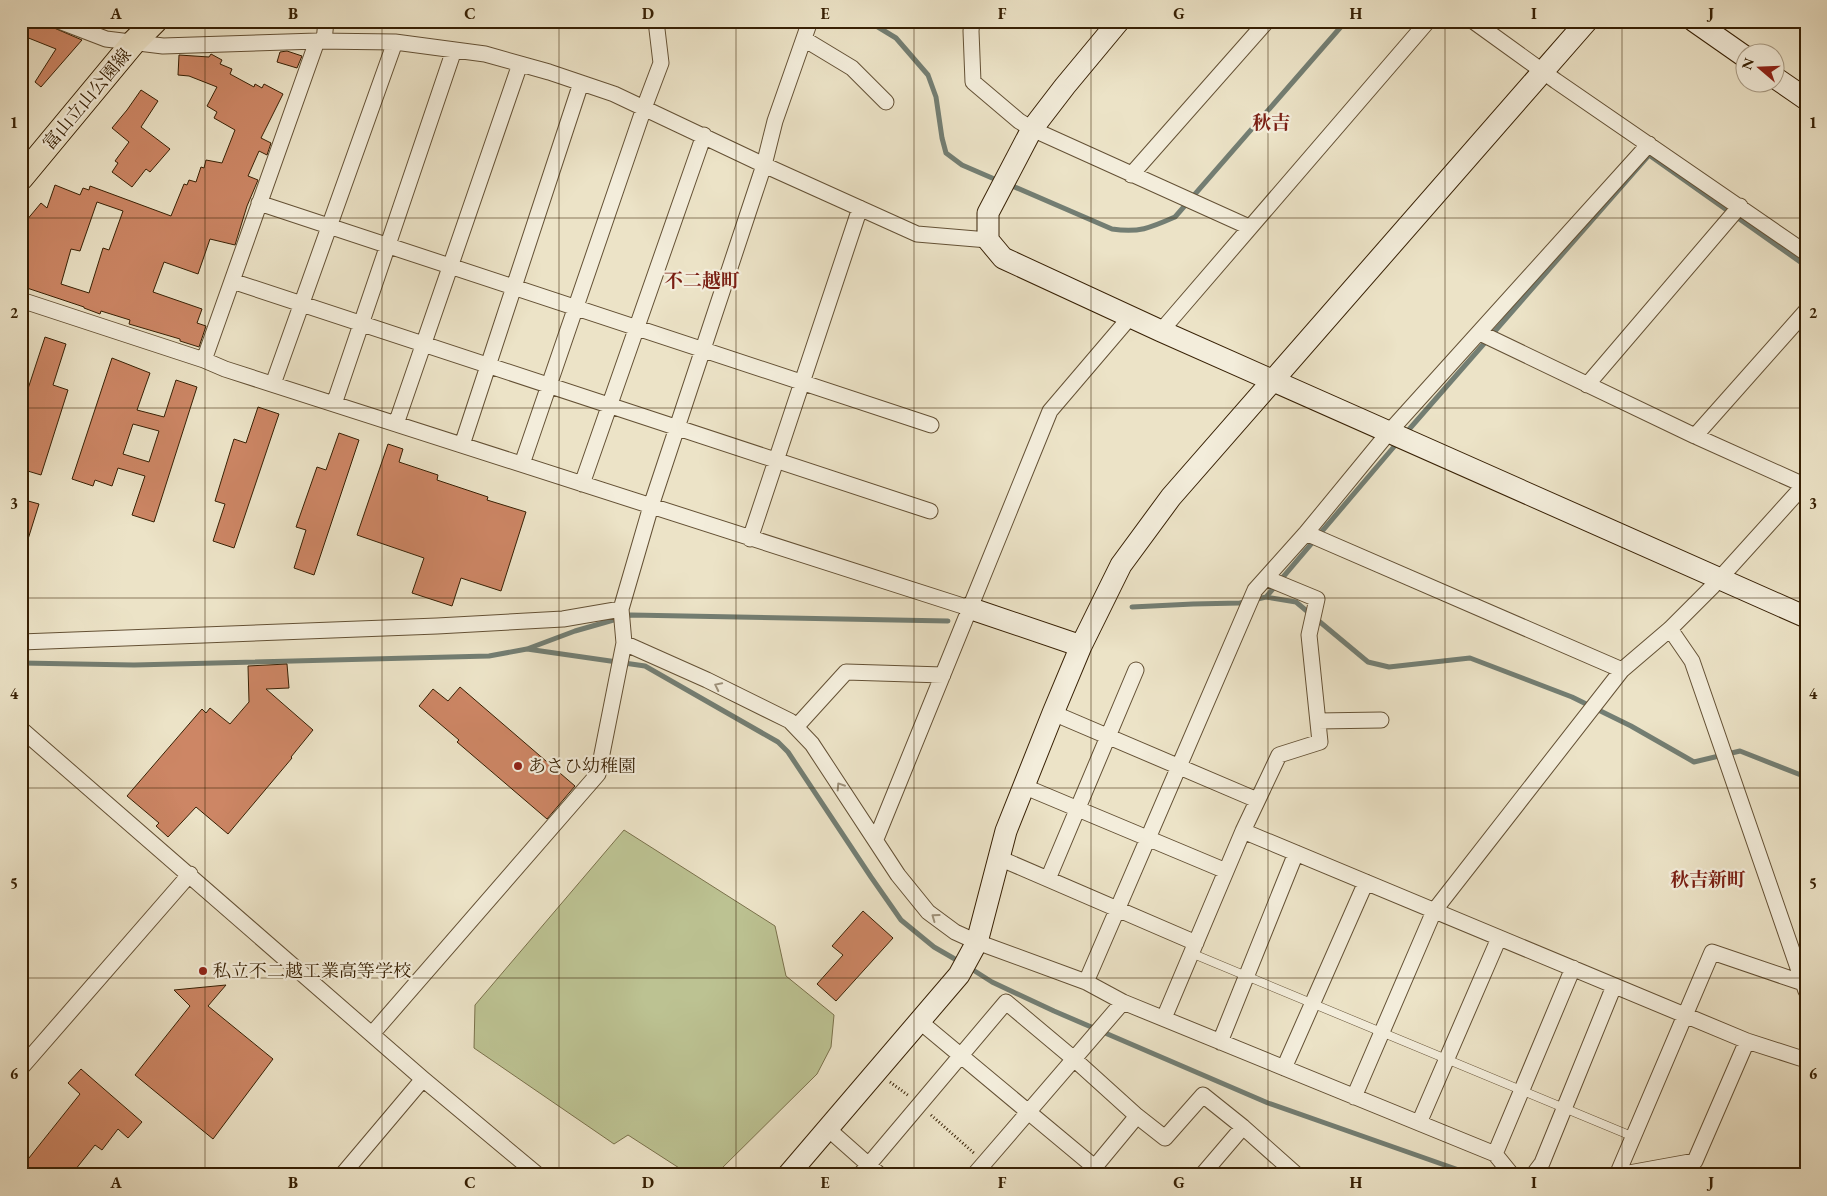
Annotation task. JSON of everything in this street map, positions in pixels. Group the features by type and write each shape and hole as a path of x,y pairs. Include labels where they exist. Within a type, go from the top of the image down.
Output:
{"main road":[{"name":"富山立山公園線","path":"21,178 133,43 155,21"}],"street":[{"path":"59,21 106,39 163,46 320,41 395,42 485,54 614,94 764,165 917,234 988,240"},
{"path":"204,360 326,21"},
{"path":"522,464 661,63 656,21"},
{"path":"372,1034 598,774 624,643 621,608 651,506 764,165 775,121 810,21"},
{"path":"1119,21 1032,129 988,213 988,240 1003,258 1161,331 1806,617"},
{"path":"1130,174 1267,21"},
{"path":"1161,331 1428,21"},
{"path":"1473,21 1806,253"},
{"path":"788,1175 918,1020 959,975 977,942 1006,831 1053,713 1082,646 1121,565 1171,497 1587,21"},
{"path":"1694,21 1734,49"},
{"path":"968,24 973,82 1019,121 1032,129 1249,227"},
{"path":"804,39 852,68 886,102"},
{"path":"273,384 395,42"},
{"path":"334,404 454,50"},
{"path":"396,424 520,64"},
{"path":"462,445 581,83"},
{"path":"1784,84 1806,99"},
{"path":"582,484 704,135"},
{"path":"1086,982 1255,590 1306,533 1389,432 1649,144"},
{"path":"259,203 930,425"},
{"path":"1587,384 1740,206"},
{"path":"750,538 860,208"},
{"path":"232,281 930,511"},
{"path":"21,300 204,360 225,369 1082,646"},
{"path":"1694,436 1806,311"},
{"path":"876,839 1050,411 1132,316"},
{"path":"1354,1097 1434,911 1622,670 1670,628 1720,579 1805,484 1694,436 1480,332"},
{"path":"1306,533 1622,670"},
{"path":"1164,1018 1243,831 1279,755 1320,742 1309,635 1317,599 1266,578"},
{"path":"21,642 437,626 563,619 621,608"},
{"path":"1618,1175 1712,952 1804,987 1799,952 1692,661 1670,628"},
{"path":"624,643 707,680 790,721 812,744 898,875 928,912 955,932 1086,982 1123,1002 1495,1154 1512,1175"},
{"path":"1048,879 1136,670"},
{"path":"796,727 846,672 943,675"},
{"path":"1053,713 1258,800"},
{"path":"1318,720 1381,720"},
{"path":"21,729 190,874 424,1080 538,1175"},
{"path":"1024,786 1226,871"},
{"path":"1243,831 1747,1041 1806,1060"},
{"path":"1220,1042 1296,853"},
{"path":"999,858 1117,908 1194,948"},
{"path":"21,1068 190,874"},
{"path":"1284,1068 1366,882"},
{"path":"1419,1123 1499,938"},
{"path":"1495,1154 1573,968"},
{"path":"1533,1175 1542,1163 1614,986"},
{"path":"827,1128 870,1171 920,1105 1006,1002 1074,1059 1137,1116 1166,1138 1202,1095 1243,1127 1297,1175"},
{"path":"974,1175 1123,1002"},
{"path":"918,1020 1029,1112 1095,1172 1137,1116"},
{"path":"1618,1175 1695,1161 1747,1041"},
{"path":"342,1175 424,1080"},
{"path":"1202,1175 1243,1127"}],"lane":[{"path":"1194,948 1246,976 1634,1136"}],"path":[{"path":"876,1070 920,1105 984,1162"}],"green space":[{"path":"624,830 775,926 786,976 834,1015 831,1047 817,1074 715,1175 690,1175 628,1135 614,1144 474,1048 475,1005"}],"building":[{"path":"21,21 38,21 82,40 41,87 35,82 56,49 21,35"},
{"path":"287,51 302,56 297,68 277,62 280,52"},
{"path":"211,54 222,60 220,64 232,69 230,74 254,87 255,84 262,88 264,84 283,94 261,138 271,143 267,155 259,151 248,176 258,180 247,206 235,245 210,239 198,274 164,262 153,292 202,309 197,323 206,326 199,347 180,341 180,339 129,324 130,320 101,311 100,314 21,286 21,227 41,203 47,208 55,185 80,195 83,188 89,190 90,186 171,216 184,184 187,185 189,180 196,182 201,167 204,168 206,160 222,163 235,130 214,118 217,112 207,106 217,87 189,76 178,75 179,55 209,57","holes":["97,202 123,211 109,250 103,248 89,293 61,284 71,249 80,251"]},
{"path":"141,90 158,101 141,127 170,149 150,172 146,169 132,187 112,172 118,163 115,161 129,142 112,128"},
{"path":"45,337 66,344 53,385 68,390 41,475 21,469 21,410"},
{"path":"112,358 150,373 137,410 164,417 176,380 197,387 154,522 132,515 145,476 118,468 112,486 95,480 93,486 72,479","holes":["133,424 159,431 149,462 123,454"]},
{"path":"258,407 279,414 234,548 213,541 225,504 215,501 234,439 246,443"},
{"path":"339,433 359,440 314,575 294,568 306,530 296,527 317,467 326,470"},
{"path":"388,444 403,449 399,462 438,475 437,480 488,497 487,500 526,512 501,591 461,578 452,606 412,593 424,558 357,535"},
{"path":"21,499 39,504 24,552 21,551"},
{"path":"287,664 289,688 266,689 313,730 228,834 196,807 168,837 156,826 159,823 127,796 202,709 206,713 210,708 230,724 249,702 248,666"},
{"name":"あさひ幼稚園","path":"460,687 575,786 547,819 457,742 459,740 419,706 433,689 448,701"},
{"path":"863,911 893,938 836,1001 817,984 843,955 832,946"},
{"path":"226,985 208,1006 273,1059 213,1139 135,1075 190,1006 174,990"},
{"path":"81,1069 142,1122 128,1138 118,1129 102,1150 95,1145 71,1175 21,1175 21,1168 80,1094 68,1083"}],"waterway":[{"path":"868,21 896,38 928,75 936,97 946,153 962,165 999,181"},
{"path":"1010,185 1112,229 1144,229 1175,217 1346,21"},
{"path":"1405,434 1649,155 1806,266"},
{"path":"1132,607 1240,603 1266,597 1398,442"},
{"path":"1266,597 1296,602 1368,662 1389,667 1470,658 1572,697 1631,726 1694,762 1740,751 1806,777"},
{"path":"21,663 134,665 489,656 527,649 575,631 631,615 948,621"},
{"path":"527,649 645,666 778,742 788,752 901,920 934,947 960,962"},
{"path":"970,968 992,982 1054,1011 1268,1103 1473,1175"},
{"path":"1691,1175 1806,1170"}],"place":[{"name":"あさひ幼稚園","path":"518,766"},
{"name":"私立不二越工業高等学校","path":"203,971"}],"district":[{"name":"秋吉","path":"1271,122"},
{"name":"不二越町","path":"702,280"},
{"name":"秋吉新町","path":"1708,879"}]}
